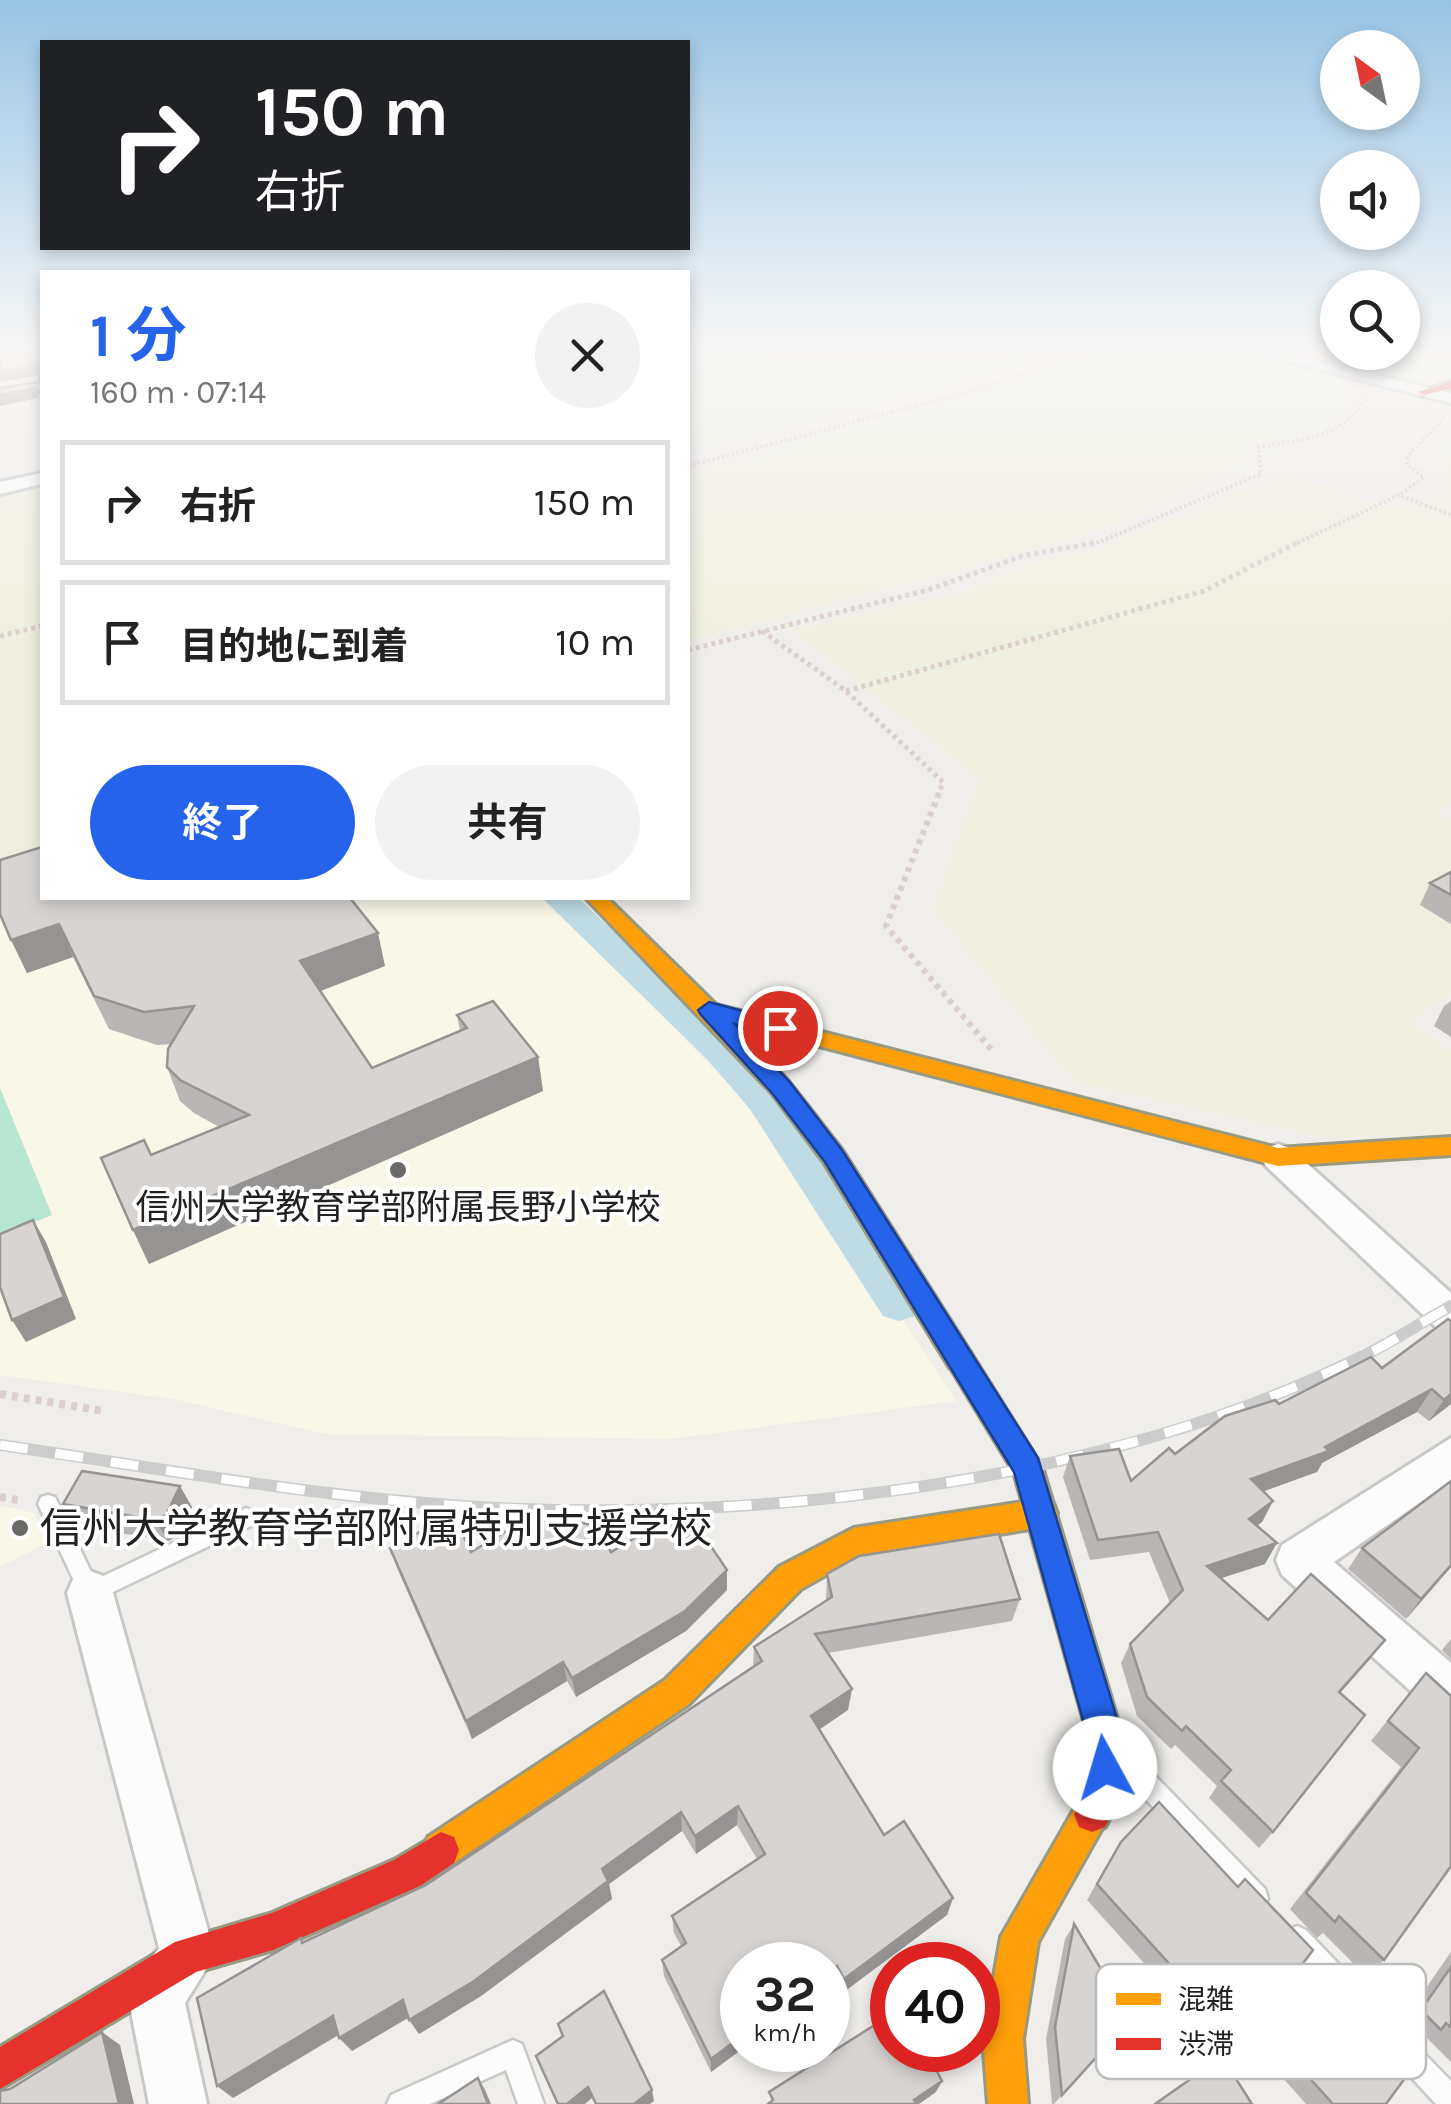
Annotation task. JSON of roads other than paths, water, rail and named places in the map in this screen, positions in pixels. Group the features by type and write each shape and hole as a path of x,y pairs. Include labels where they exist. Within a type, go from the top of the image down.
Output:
{"street":[{"path":"0,488 40,479"},
{"path":"598,900 780,1087 834,1156 1028,1467 1106,1742 1104,1794 1020,1937 1003,2039 1008,2104"},
{"path":"709,1010 1278,1158 1451,1146"},
{"path":"1278,1158 1451,1317"},
{"path":"1451,1457 1298,1560 1451,1694"},
{"path":"0,2069 188,1955 273,1931 407,1873 677,1692 790,1578 854,1543 1042,1513"},
{"path":"90,1593 188,1955"},
{"path":"178,2104 156,1996 188,1955"}],"lane":[{"path":"48,1504 90,1593 246,1518"},
{"path":"1106,1742 1320,1964"},
{"path":"400,2104 513,2053 531,2104"},
{"path":"1426,2074 1448,2097"}],"waterway":[{"path":"561,900 721,1051 764,1099 899,1303"}],"railway":[{"path":"0,1445 420,1503 588,1510 814,1500 929,1485 1043,1464 1154,1436 1260,1401 1359,1358 1451,1306"}],"place":[{"name":"信州大学教育学部附属長野小学校","path":"398,1170"},
{"name":"信州大学教育学部附属特別支援学校","path":"20,1528"}]}
